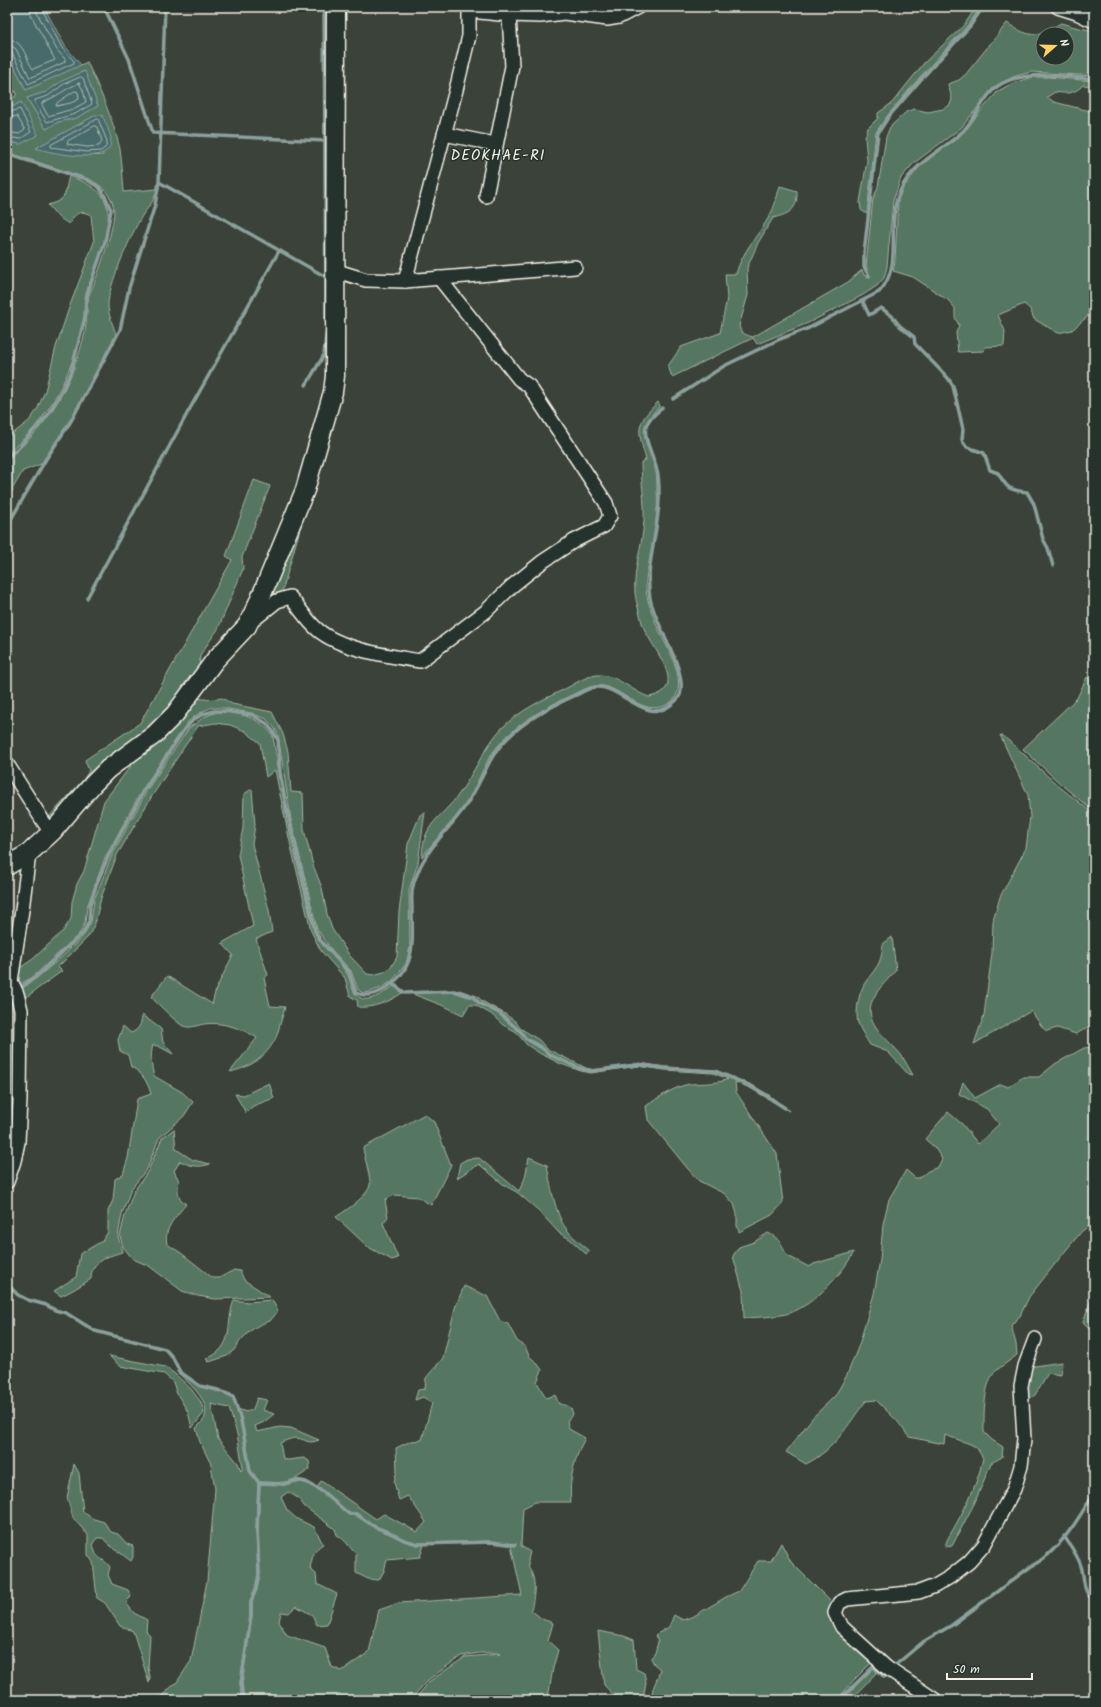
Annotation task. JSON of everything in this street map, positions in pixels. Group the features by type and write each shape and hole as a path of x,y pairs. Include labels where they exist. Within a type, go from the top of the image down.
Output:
{"street":[{"path":"246,626 260,599 305,490 333,392 335,376 337,271 336,7"},
{"path":"405,281 469,36 470,9 510,11 540,16 564,13 607,19 618,17 638,7"},
{"path":"1058,7 1077,13 1094,21"},
{"path":"486,196 495,144 512,66 510,11"},
{"path":"444,134 495,144"},
{"path":"337,271 366,280 405,281 575,267"},
{"path":"7,866 29,853 53,831 93,784 108,769 154,735 175,714 215,660 246,626 277,601 290,597 318,630 345,645 389,656 420,661 485,612 512,586 542,562 574,540 604,526 610,516 606,503 529,386 514,374 439,278"},
{"path":"7,764 45,824 53,831"},
{"path":"7,1182 18,1142 20,1099 21,1010 17,994 11,981 29,853"},
{"path":"935,1700 887,1668 842,1627 835,1613 839,1603 847,1598 919,1592 935,1586 969,1562 984,1545 1014,1489 1021,1466 1024,1439 1021,1386 1025,1366 1034,1339"}],"green space":[{"path":"981,7 968,25 920,77 888,115 876,132 867,214 861,210 860,202 867,161 865,137 868,128 878,118 878,113 892,103 924,63 964,25 973,12"},
{"path":"1007,23 1023,32 1035,34 1035,66 1075,66 1075,27 1094,31 1094,76 1031,72 1013,77 994,87 961,128 914,163 901,178 893,201 887,267 884,278 877,286 863,295 808,323 757,344 753,338 672,377 668,366 681,347 720,333 727,298 725,274 736,274 746,250 772,212 780,186 797,191 796,203 788,213 773,218 758,243 747,268 748,295 739,326 742,332 753,337 848,282 862,270 864,275 870,277 866,266 873,199 878,187 886,137 890,127 906,112 914,109 928,112 943,109 950,105 952,99 948,84 959,80 966,74"},
{"path":"1061,23 1072,26 1055,26"},
{"path":"7,51 26,90 87,62 114,127 121,154 124,192 157,189 152,202 139,221 130,239 112,286 108,308 116,334 70,420 41,464 23,471 13,488 7,504 7,459 35,433 47,418 66,386 74,368 85,332 89,295 107,246 114,211 109,195 93,181 7,152 7,141 20,144 21,102 7,110 7,101 16,96 16,91 9,94 7,93 7,87 11,83 7,73","holes":["84,71 98,106 76,118 58,122 46,129 27,98 46,92","96,115 103,155 86,156 53,152 36,148"]},
{"path":"1033,77 1094,81 1094,86 1083,85 1074,92 1055,92 1047,97 1054,102 1094,112 1094,233 1090,237 1094,243 1094,285 1088,316 1072,330 1058,333 1034,319 1030,309 1024,304 998,315 1005,331 1004,346 985,347 984,351 958,352 956,333 959,325 955,318 955,308 948,300 913,277 893,271 895,261 898,200 903,188 923,162 958,138 998,91 1013,83"},
{"path":"69,176 94,188 104,198 108,212 107,231 85,297 84,318 80,337 67,375 48,410 36,426 7,453 7,438 29,421 37,410 45,391 56,347 94,242 91,215 83,212 75,215 69,224 58,217 48,205 63,198"},
{"path":"658,402 660,406 647,421 644,432 646,444 655,466 657,478 657,514 647,571 646,591 655,621 672,657 678,676 679,686 676,696 666,705 658,708 650,707 634,702 612,689 604,686 597,686 590,687 576,693 539,712 506,737 497,747 483,769 467,802 422,857 423,845 429,828 459,794 496,735 502,728 523,711 584,679 597,675 611,677 649,697 662,692 667,685 668,676 664,665 642,623 635,593 635,575 644,520 641,462 646,460 641,442 640,428 645,417"},
{"path":"254,480 270,486 242,557 243,569 218,629 200,655 199,672 179,699 53,824 48,818 83,780 89,771 85,760 140,723 232,560 226,556"},
{"path":"303,502 301,526 281,595 273,601 263,598"},
{"path":"1087,677 1094,686 1094,812 1023,749 1077,698"},
{"path":"192,696 207,699 222,698 232,704 272,712 283,734 288,752 291,792 303,793 304,830 313,865 322,888 327,914 332,929 350,956 367,974 373,975 384,972 391,967 397,957 399,912 408,844 420,815 425,812 418,863 409,890 410,947 406,964 392,981 381,988 370,992 363,993 358,990 351,971 330,948 317,929 291,820 278,735 274,727 266,719 251,713 223,708 210,708 198,714 187,723 142,790 105,858 87,907 85,923 80,933 33,977 15,987 14,972 33,959 63,931 71,919 72,902 77,884 84,871 104,801 149,742"},
{"path":"217,712 233,713 256,720 273,736 287,820 314,932 325,948 346,972 354,991 359,997 363,999 371,999 394,986 402,993 381,1004 369,1007 358,1007 357,1000 350,996 345,978 321,951 311,931 275,770 266,777 260,743 245,731 230,725 215,723 198,726 152,796 117,855 101,898 95,923 89,936 58,967 62,971 25,998 19,994 19,991 65,954 84,935 91,922 94,900 112,855 149,787 189,728 204,717"},
{"path":"1000,735 1010,742 1094,816 1094,1024 1076,1034 1057,1028 1047,1031 1043,1028 1031,1011 974,1044 984,1015 992,953 993,921 1000,897 1026,848 1030,817 1028,795"},
{"path":"252,789 255,825 252,844 269,910 272,932 256,939 268,975 264,978 270,1006 285,1007 277,1035 264,1055 252,1064 230,1072 257,1038 239,1029 225,1025 211,1023 191,1027 183,1026 151,997 167,976 212,1004 216,989 233,955 222,943 253,926 238,855 243,828 244,794"},
{"path":"892,937 896,970 875,995 870,1008 871,1016 878,1030 902,1056 913,1075 908,1074 888,1052 870,1045 858,1023 857,1018 858,1001 864,984 878,964 883,944"},
{"path":"459,990 477,996 482,1001 516,1022 520,1028 539,1040 547,1049 586,1068 595,1070 640,1063 665,1067 715,1070 752,1085 769,1095 789,1111 750,1088 735,1082 736,1092 777,1154 783,1203 772,1215 739,1232 734,1204 725,1194 699,1181 648,1120 646,1106 670,1091 685,1085 718,1082 728,1079 713,1073 664,1070 638,1066 591,1073 581,1071 561,1064 541,1054 527,1045 515,1031 503,1025 491,1014 475,1005 469,1005 463,1015 410,993 455,992"},
{"path":"142,1015 161,1029 163,1042 173,1054 153,1045 151,1061 154,1076 182,1092 193,1102 184,1116 159,1138 147,1169 131,1189 122,1214 118,1236 122,1252 101,1260 94,1267 91,1279 61,1296 54,1291 76,1277 80,1254 102,1241 108,1232 108,1211 113,1200 115,1179 123,1174 128,1158 137,1099 151,1094 144,1078 131,1067 128,1055 120,1051 118,1040 123,1026 131,1033 138,1028 141,1023"},
{"path":"1094,1047 1094,1222 1082,1231 1062,1255 1029,1297 1020,1316 1011,1325 1017,1355 992,1375 987,1390 984,1408 984,1432 992,1440 1003,1447 1002,1457 991,1463 975,1502 952,1546 945,1547 947,1540 977,1480 983,1458 976,1447 945,1435 944,1444 909,1437 898,1422 876,1400 866,1401 840,1436 817,1458 806,1464 786,1452 813,1417 835,1396 847,1375 859,1345 874,1294 880,1260 883,1224 889,1199 906,1170 915,1178 919,1178 928,1171 938,1167 942,1159 935,1148 925,1139 948,1112 963,1125 978,1144 999,1124 987,1109 959,1094 963,1082 975,1098 1001,1084 1008,1087 1023,1077 1039,1077 1055,1064 1084,1048"},
{"path":"269,1083 274,1098 253,1106 246,1113 235,1094 244,1095"},
{"path":"425,1114 434,1122 451,1165 431,1205 418,1197 394,1195 385,1200 388,1217 383,1223 398,1258 392,1260 368,1247 336,1217 356,1203 365,1194 370,1185 363,1148"},
{"path":"174,1129 176,1149 193,1160 210,1164 195,1166 180,1161 174,1171 179,1181 179,1197 186,1204 169,1227 166,1238 167,1244 213,1278 219,1278 234,1270 240,1271 244,1280 270,1297 215,1299 182,1291 149,1266 133,1259 123,1247 120,1236 125,1215 134,1191 148,1171 162,1138"},
{"path":"529,1157 547,1165 559,1216 569,1233 590,1251 586,1254 570,1239 559,1233 538,1210 518,1193 504,1185 479,1164 457,1178 460,1163 467,1159 479,1158 519,1191 525,1178"},
{"path":"768,1233 780,1241 786,1255 809,1267 814,1264 854,1252 835,1279 818,1296 799,1309 790,1313 767,1317 744,1318 743,1291 733,1256 739,1247 754,1242"},
{"path":"464,1286 487,1296 500,1321 508,1324 517,1341 525,1346 529,1356 542,1370 537,1382 546,1398 555,1395 559,1404 566,1405 570,1408 573,1414 567,1421 569,1429 585,1438 578,1453 571,1477 571,1502 535,1502 523,1508 521,1546 530,1552 528,1566 534,1583 531,1610 542,1619 553,1623 548,1641 558,1650 547,1700 414,1700 430,1681 465,1657 500,1654 479,1653 461,1656 428,1680 410,1700 243,1700 242,1683 252,1615 252,1601 257,1589 260,1573 258,1530 260,1484 284,1485 296,1482 306,1483 321,1492 349,1515 356,1514 376,1528 388,1532 404,1541 424,1545 420,1557 387,1560 384,1571 379,1580 368,1579 356,1573 356,1554 345,1541 337,1535 335,1529 305,1507 298,1498 288,1492 281,1497 287,1510 297,1519 314,1527 323,1544 315,1552 310,1569 316,1574 317,1584 337,1594 327,1624 317,1625 312,1615 296,1606 289,1613 281,1612 279,1622 287,1635 325,1648 332,1667 342,1671 369,1652 379,1610 399,1603 522,1595 511,1546 516,1545 491,1541 418,1543 403,1539 389,1531 376,1527 356,1513 349,1513 317,1488 321,1481 376,1519 384,1514 417,1532 426,1522 408,1496 399,1500 394,1482 397,1470 396,1448 411,1441 422,1440 432,1403 423,1397 415,1400 418,1390 425,1389 426,1378 443,1358 455,1308"},
{"path":"1094,1298 1094,1305 1089,1308 1094,1314 1094,1333 1083,1322 1090,1302"},
{"path":"234,1300 248,1302 272,1300 278,1311 270,1321 259,1325 250,1331 227,1356 209,1362 206,1359 222,1348 226,1341 231,1309"},
{"path":"109,1356 165,1367 191,1389 201,1402 204,1413 192,1428 188,1412 176,1392 173,1382 164,1374 120,1366"},
{"path":"1062,1362 1061,1375 1048,1373 1035,1395 1029,1399 1027,1414 1025,1414 1028,1367"},
{"path":"176,1371 201,1387 220,1392 233,1398 244,1435 246,1455 250,1471 258,1483 256,1530 258,1574 256,1589 250,1601 250,1616 240,1683 242,1700 157,1700 177,1682 191,1661 207,1581 215,1489 211,1464 200,1442 196,1428 204,1418 206,1410 204,1403 191,1385","holes":["211,1404 229,1408 237,1434 243,1468 241,1471 238,1463 218,1439"]},
{"path":"257,1398 267,1400 263,1410 274,1414 264,1422 255,1426 257,1432 280,1427 291,1428 319,1440 309,1442 296,1438 280,1443 283,1459 288,1460 304,1458 309,1461 310,1469 297,1478 287,1482 260,1482 251,1471 245,1435 238,1409 246,1412 253,1409"},
{"path":"74,1464 79,1473 83,1512 94,1519 104,1522 111,1532 118,1534 127,1544 133,1546 133,1557 131,1561 108,1544 103,1538 97,1538 93,1543 97,1556 110,1567 108,1575 112,1584 128,1590 131,1597 127,1601 127,1604 134,1613 147,1620 146,1631 150,1635 148,1668 150,1677 149,1683 133,1631 120,1626 105,1603 97,1598 93,1562 88,1555 88,1535 73,1518 67,1498"},
{"path":"781,1543 791,1562 831,1602 830,1612 832,1621 842,1637 871,1663 837,1700 652,1700 652,1692 660,1669 654,1664 651,1658 655,1653 658,1642 655,1635 669,1627 674,1615 683,1620 694,1616 739,1591 758,1561 771,1561"},
{"path":"598,1631 624,1636 634,1640 636,1669 644,1673 646,1682 644,1693 650,1700 618,1700 604,1685"},
{"path":"873,1668 877,1672 850,1700 842,1700"}],"water":[{"path":"7,7 44,7 65,46 81,65 26,90 7,51"},
{"path":"85,71 98,106 76,118 58,122 46,129 27,98 46,92 62,81"},
{"path":"21,102 38,135 20,144 7,141 7,110"},
{"path":"96,115 102,115 111,138 109,149 102,153 91,156 79,156 54,153 36,148"}],"waterway":[{"path":"104,7 129,59 153,133 326,141"},
{"path":"7,526 46,459 71,421 120,330 129,288 155,205 159,182 165,7"},
{"path":"324,7 326,321"},
{"path":"869,276 864,267 864,253 878,133 889,116 970,26 983,7"},
{"path":"673,399 724,366 780,339 809,328 879,292 891,271 893,259 894,211 902,187 916,168 963,131 995,88 1011,80 1034,75 1094,79"},
{"path":"7,154 85,179 99,187 111,210 105,242 87,295 85,317 71,372 47,416 17,449 7,456"},
{"path":"159,182 326,277"},
{"path":"87,598 188,412 279,251"},
{"path":"863,302 869,315 881,308 892,316 900,326 914,337 915,344 948,378 953,386 963,429 962,440 967,447 984,453 990,470 998,473 1006,485 1012,489 1027,492 1034,504 1043,539 1048,548 1053,566"},
{"path":"306,385 324,355 326,335"},
{"path":"18,989 37,976 83,933 89,921 90,905 97,883 109,855 145,789 184,730 193,720 203,714 214,711 252,715 266,723 278,740 280,772 286,805 315,930 321,941 349,972 356,993 363,995 373,994 383,990 394,982 408,964 411,954 412,891 414,881 420,867 435,843 468,802 490,761 506,740 527,722 538,715 591,688 606,688 644,708 653,710 663,710 675,702 680,695 681,685 679,673 670,647 653,609 649,586 649,573 658,518 659,478 646,437 646,427 652,416 662,408"},
{"path":"393,984 405,993 454,991 473,997 479,1003 499,1013 521,1032 525,1038 542,1048 550,1055 579,1068 591,1071 638,1065 715,1071 751,1086 785,1108"},
{"path":"7,1284 18,1295 66,1313 95,1331 165,1349 173,1358 180,1372 200,1386 218,1390 233,1396 241,1420 250,1471 259,1483 284,1484 296,1480 306,1482 322,1491 349,1514 356,1514 375,1527 404,1540 418,1544 492,1542 515,1545"},
{"path":"243,1700 241,1683 251,1616 251,1601 256,1589 259,1574 257,1530 259,1483"},
{"path":"893,1667 923,1642 952,1625 1050,1553 1075,1524 1094,1492"},
{"path":"1064,1536 1080,1562 1084,1585 1087,1593 1094,1600"},
{"path":"839,1700 874,1666 884,1677 887,1674"}],"district":[{"name":"DEOKHAE-RI","path":"498,156"}]}
